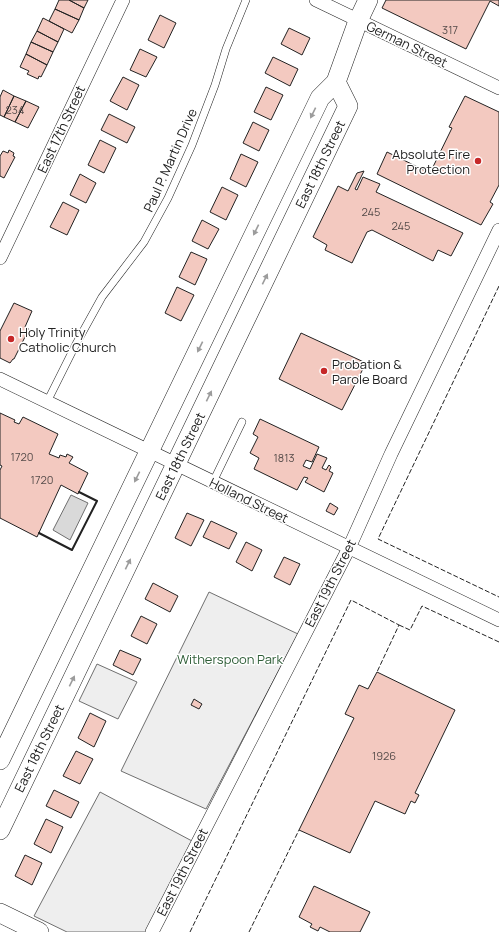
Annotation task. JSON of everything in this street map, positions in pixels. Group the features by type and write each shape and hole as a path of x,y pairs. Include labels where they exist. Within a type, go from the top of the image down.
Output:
{"main road":[{"path":"0,760 320,98 336,82 358,21 368,0"},
{"name":"East 18th Street","path":"0,830 348,106 336,82"},
{"path":"0,913 39,932"}],"street":[{"name":"East 17th Street","path":"0,258 123,0"},
{"name":"German Street","path":"316,0 499,88"},
{"name":"East 19th Street","path":"152,932 349,548 391,454 499,230"},
{"name":"Holland Street","path":"0,379 499,620"}],"lane":[{"name":"Paul P. Martin Drive","path":"47,402 76,344 102,297 144,242 168,198 192,145 215,85 226,49 246,0"},
{"path":"213,482 242,422"}],"green space":[{"name":"Witherspoon Park","path":"209,592 298,634 206,809 121,771"},
{"path":"97,664 137,682 118,719 79,701"},
{"path":"100,792 192,841 146,932 67,932 34,916"}],"shaded area":[{"path":"71,495 88,503 70,540 53,530"}],"building":[{"path":"59,0 69,0 84,8 79,20 55,9"},
{"path":"69,0 88,0 84,8"},
{"path":"386,0 499,0 499,6 490,1 466,49 382,8"},
{"path":"55,9 79,20 72,33 49,21"},
{"path":"160,15 176,23 164,48 148,40"},
{"path":"43,18 64,29 58,42 37,31"},
{"path":"289,28 310,38 302,55 281,44"},
{"path":"37,31 58,42 53,52 31,42"},
{"path":"31,42 53,52 47,65 26,54"},
{"path":"140,49 157,57 146,77 130,70"},
{"path":"26,54 47,65 41,77 39,76 38,79 27,74 29,71 20,67"},
{"path":"273,57 298,69 290,86 265,73"},
{"path":"123,77 139,85 127,110 110,101"},
{"path":"266,87 283,95 271,120 254,112"},
{"path":"3,90 14,96 4,117 0,115 0,97"},
{"path":"14,96 26,101 15,122 4,117"},
{"path":"465,96 499,112 499,185 490,202 493,204 481,225 377,174 387,152 430,173 452,128 449,127"},
{"path":"26,101 39,107 28,128 15,122"},
{"path":"109,114 135,127 127,143 101,130"},
{"path":"253,122 269,130 259,151 243,143"},
{"path":"100,140 116,148 104,173 88,165"},
{"path":"9,150 14,153 13,156 15,157 4,178 0,176 0,156 3,151 8,153"},
{"path":"241,154 258,162 246,187 230,179"},
{"path":"364,171 355,189 357,190 363,177 380,184 376,192 463,233 451,256 438,250 433,261 372,230 367,232 352,263 325,250 327,245 313,237 338,186 348,191 357,173"},
{"path":"80,174 96,183 86,203 70,195"},
{"path":"222,187 238,195 226,220 210,212"},
{"path":"63,202 79,210 67,235 50,227"},
{"path":"202,220 219,229 208,249 192,241"},
{"path":"191,252 207,259 195,285 179,277"},
{"path":"177,287 194,295 181,321 165,313"},
{"path":"14,303 32,311 25,327 29,329 14,359 10,363 0,358 0,331"},
{"path":"301,333 366,363 342,410 279,379"},
{"path":"0,413 15,420 14,422 19,424 23,417 58,434 49,454 59,458 60,455 66,457 67,454 73,457 69,463 88,473 78,494 61,485 37,537 0,518 0,470 2,466 0,465"},
{"path":"260,419 319,447 312,462 306,460 303,466 310,469 317,454 327,458 322,468 326,470 329,465 331,467 329,471 333,473 324,492 305,482 308,478 304,477 297,490 254,469 259,458 250,453 258,437 253,434"},
{"path":"330,503 338,508 334,515 326,511"},
{"path":"187,513 204,520 191,546 175,538"},
{"path":"211,521 237,533 229,549 203,537"},
{"path":"246,542 262,550 252,571 236,562"},
{"path":"284,557 300,564 290,585 274,577"},
{"path":"153,583 178,596 170,612 145,599"},
{"path":"141,616 157,624 147,644 131,636"},
{"path":"120,650 141,659 133,675 113,665"},
{"path":"377,672 455,710 415,793 419,795 415,803 411,801 405,814 375,801 350,853 299,830 354,718 345,714 359,685 368,689"},
{"path":"194,699 202,704 199,709 191,705"},
{"path":"90,713 106,721 94,747 78,738"},
{"path":"76,751 93,759 80,784 63,776"},
{"path":"54,790 79,802 71,818 46,806"},
{"path":"46,819 63,827 51,853 34,844"},
{"path":"25,855 42,863 32,885 15,876"},
{"path":"314,886 370,912 360,932 330,932 320,927 318,931 310,927 312,924 299,917"}],"fence":[{"path":"499,286 378,539 499,597"},
{"path":"190,932 351,600 399,625 377,672"},
{"path":"399,625 410,630 422,606 499,642"},
{"path":"249,932 299,830"}],"wall":[{"path":"39,533 72,550 97,501 79,492"}],"place":[{"name":"Absolute Fire Protection","path":"478,161"},
{"name":"Holy Trinity Catholic Church","path":"11,339"},
{"name":"Probation & Parole Board","path":"324,371"}]}
